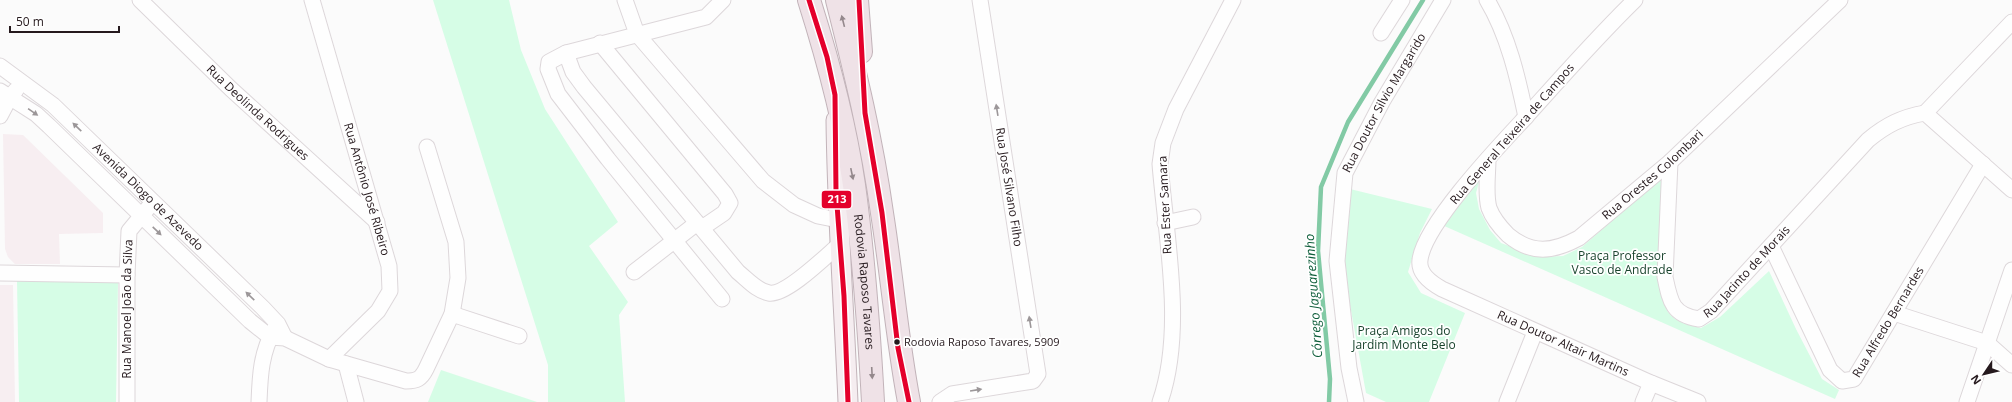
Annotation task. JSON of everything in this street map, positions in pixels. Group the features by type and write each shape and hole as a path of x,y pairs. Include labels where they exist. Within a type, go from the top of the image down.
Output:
{"highway":[{"name":"Rodovia Raposo Tavares","path":"809,0 827,57 854,184 871,351 874,402"},
{"path":"853,0 865,113 882,213 898,348 909,402"}],"main road":[{"path":"835,95 838,220 848,402"}],"street":[{"name":"Rua Deolinda Rodrigues","path":"140,0 231,89 378,222"},
{"name":"Rua Antônio José Ribeiro","path":"312,0 378,222 389,266 390,291 378,311 329,359"},
{"path":"625,0 637,34 763,181 794,204 818,216 838,220"},
{"path":"722,299 558,94 548,69 549,62 566,53 600,43 706,17 723,0"},
{"name":"Rua José Silvano Filho","path":"940,402 952,394 1032,381 1038,374 980,0"},
{"name":"Rua Ester Samara","path":"1160,402 1172,349 1172,296 1160,164 1163,143 1176,109 1233,0"},
{"path":"1381,33 1402,0"},
{"name":"Rua Doutor Silvio Margarido","path":"1356,402 1348,361 1337,261 1345,173 1382,102 1443,0"},
{"path":"1488,0 1500,28 1519,82 1526,117"},
{"name":"Rua General Teixeira de Campos","path":"1429,282 1422,271 1419,260 1425,244 1445,212 1488,159 1547,92 1636,0"},
{"name":"Rua Orestes Colombari","path":"1488,159 1489,207 1499,227 1517,242 1532,249 1564,246 1579,238 1670,162 1840,0"},
{"path":"2012,22 1925,113 2012,190"},
{"path":"600,43 725,194 730,203 724,213 674,240 634,272"},
{"path":"566,53 573,72 584,87 738,272 759,290 771,294 784,290 840,244"},
{"name":"Avenida Diogo de Azevedo","path":"0,68 23,82 53,105 136,184 278,324 285,338"},
{"path":"0,116 5,94 23,82"},
{"name":"Avenida Diogo de Azevedo","path":"5,94 36,114 50,126 250,321 270,337"},
{"name":"Rua Jacinto de Morais","path":"1670,162 1665,277 1669,295 1676,310 1688,317 1699,319 1711,311 1868,140 1884,127 1898,120 1925,113"},
{"path":"270,337 285,338 329,359 406,381 416,381 422,376 452,314 458,278 456,242 427,147"},
{"name":"Rua Alfredo Bernardes","path":"1771,246 1830,370 1842,381 1854,379 1983,164"},
{"path":"128,202 136,184"},
{"name":"Rua Manoel João da Silva","path":"127,402 127,275 129,231 141,215 154,203"},
{"path":"1165,223 1193,217"},
{"path":"1967,402 2012,270"},
{"path":"0,273 127,275"},
{"name":"Rua Doutor Altair Martins","path":"1429,282 1535,332 1698,402"},
{"path":"1894,312 1987,343 2012,365"},
{"path":"452,314 519,336"},
{"path":"259,402 260,370 263,354 270,337 278,324"},
{"path":"1507,402 1535,332"},
{"path":"346,364 356,402"},
{"path":"1642,402 1651,383"}],"shaded area":[{"path":"3,134 23,135 103,213 103,233 59,234 60,264 15,264 8,257 5,249"},
{"path":"0,285 13,285 15,402 0,402"}],"green space":[{"path":"433,0 509,0 521,50 545,109 618,222 589,246 628,302 619,315 625,402 548,402 548,365"},
{"name":"Praça Professor Vasco de Andrade","path":"1481,175 1476,193 1479,209 1490,230 1501,243 1539,257 1563,256 1582,247 1663,176 1663,288 1665,303 1671,316 1687,325 1701,328 1720,317 1769,271 1796,329 1822,379 1839,390 1835,399 1442,225"},
{"name":"Praça Amigos do Jardim Monte Belo","path":"1350,189 1432,209 1420,233 1408,272 1421,293 1465,313 1429,402 1386,402 1366,393 1344,272"},
{"path":"17,280 118,282 116,402 19,402"},
{"path":"441,370 537,402 428,402"}],"waterway":[{"name":"Córrego Jaguarezinho","path":"1329,402 1330,379 1318,251 1321,187 1348,122 1423,0"}],"transit line":[{"name":"213","path":"809,0 827,57 835,95 836,192 844,296 848,402"},
{"name":"213","path":"859,0 865,113 882,213 898,348 909,402"}],"place":[{"name":"Rodovia Raposo Tavares, 5909","path":"897,342"}]}
